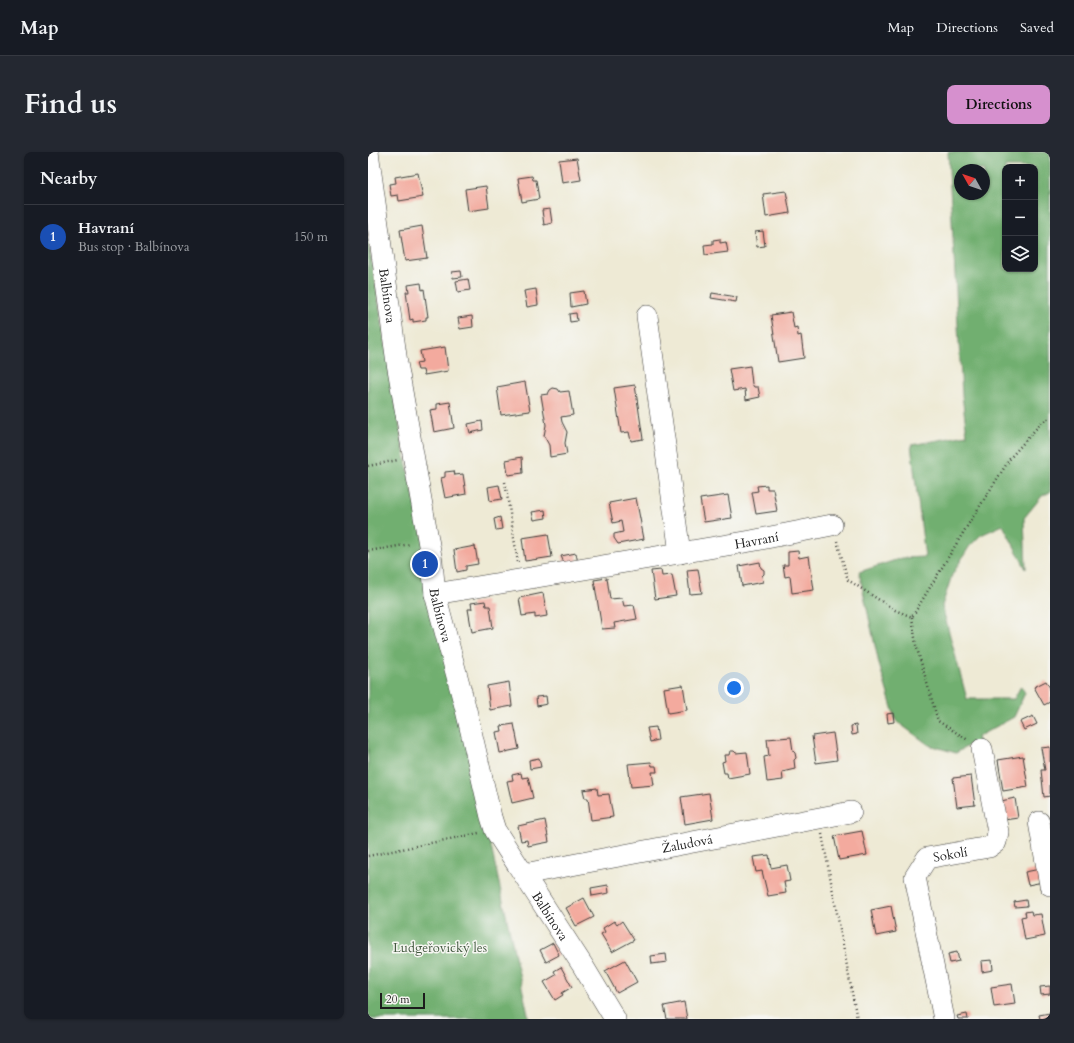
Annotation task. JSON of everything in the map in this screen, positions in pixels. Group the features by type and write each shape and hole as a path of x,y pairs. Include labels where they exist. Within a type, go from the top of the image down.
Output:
{"street":[{"name":"Balbínova","path":"368,152 397,363 432,562 435,594 466,710 491,817 495,830 583,966 614,1019"},
{"path":"647,316 680,553"},
{"name":"Havraní","path":"435,594 751,541 832,525"},
{"name":"Sokolí","path":"944,1019 915,877 927,858 989,847 996,842 998,832 982,749"},
{"name":"Žaludová","path":"524,874 851,812"},
{"path":"1039,822 1050,884"}],"path":[{"path":"982,749 938,720 916,645 912,617 1011,457 1042,422 1050,418"},
{"path":"368,466 401,459"},
{"path":"505,482 521,580"},
{"path":"832,525 848,580 895,610 912,617"},
{"path":"368,551 428,542"},
{"path":"819,818 857,1019"},
{"path":"368,856 495,830"}],"green space":[{"path":"948,152 1050,152 1050,492 1042,496 1024,518 1026,569 1003,525 981,535 969,547 952,575 942,606 967,699 1014,699 1021,686 1025,693 1014,717 977,737 980,747 971,744 956,753 929,745 896,721 879,664 859,572 902,558 925,557 911,445 967,435 962,395"},
{"name":"Ludgeřovický les","path":"368,239 404,452 529,1019 368,1019"}],"building":[{"path":"577,158 581,180 562,183 559,160"},
{"path":"418,173 423,197 399,201 398,195 391,196 389,184 396,183 395,177"},
{"path":"532,176 533,180 536,180 539,199 522,202 518,178"},
{"path":"486,186 489,208 468,211 465,189"},
{"path":"786,191 790,213 766,217 763,194"},
{"path":"550,209 552,223 544,225 542,210"},
{"path":"422,226 427,258 405,261 400,230"},
{"path":"763,231 765,246 757,247 755,232"},
{"path":"720,239 720,243 726,242 728,252 705,255 704,245 713,244 713,240"},
{"path":"461,271 462,277 453,278 452,272"},
{"path":"468,279 470,290 458,292 456,281"},
{"path":"421,283 422,290 424,289 428,317 426,317 426,320 413,322 413,319 410,320 406,292 409,292 408,285"},
{"path":"536,289 538,305 527,307 524,291"},
{"path":"584,291 586,304 571,307 570,293"},
{"path":"712,293 737,297 736,302 711,298"},
{"path":"791,312 794,328 797,327 798,336 801,335 804,358 778,362 771,315"},
{"path":"576,313 577,321 570,322 569,314"},
{"path":"472,316 473,327 460,329 458,318"},
{"path":"445,347 448,371 424,375 423,370 418,370 416,363 422,362 420,351"},
{"path":"750,366 752,384 754,387 758,387 760,397 746,400 745,389 733,391 729,369"},
{"path":"525,382 530,411 501,415 497,387"},
{"path":"635,385 643,439 631,441 629,432 621,433 614,388"},
{"path":"553,388 558,389 560,392 569,391 573,415 561,417 567,432 565,443 567,454 550,457 549,445 544,436 546,425 541,395 548,394"},
{"path":"450,402 454,428 434,432 430,410 437,409 437,404"},
{"path":"482,421 483,430 470,433 468,424"},
{"path":"522,457 523,473 508,475 506,460"},
{"path":"454,471 455,475 463,474 466,494 445,498 441,478 445,477 445,472"},
{"path":"499,485 502,499 490,501 488,487"},
{"path":"767,485 767,489 773,489 777,511 756,514 752,492 758,491 757,486"},
{"path":"728,495 732,518 704,522 700,499"},
{"path":"636,498 644,539 618,544 614,538 614,534 623,532 621,521 613,523 609,503"},
{"path":"545,510 546,518 534,520 532,512"},
{"path":"500,517 502,529 496,530 494,519"},
{"path":"548,534 552,557 525,561 522,538"},
{"path":"475,546 478,564 466,566 466,570 457,572 454,550"},
{"path":"798,551 799,558 809,556 814,590 792,593 790,576 785,577 783,565 788,565 788,552"},
{"path":"576,553 578,563 565,565 561,556"},
{"path":"760,562 761,568 764,570 764,574 762,576 763,582 742,586 739,566"},
{"path":"698,569 702,593 690,594 687,570"},
{"path":"661,570 662,576 672,575 676,596 655,599 651,571"},
{"path":"607,578 610,599 622,598 624,606 634,605 637,619 614,623 615,628 602,629 594,580"},
{"path":"543,593 547,616 535,618 535,614 522,616 519,598"},
{"path":"485,601 486,606 490,606 493,628 472,632 468,609 472,609 471,603"},
{"path":"1046,681 1050,688 1050,702 1044,705 1034,687"},
{"path":"509,682 512,706 490,710 487,686"},
{"path":"683,685 687,710 668,713 664,688"},
{"path":"546,696 547,704 537,706 536,697"},
{"path":"893,713 894,722 888,723 887,714"},
{"path":"1033,716 1037,724 1024,730 1020,722"},
{"path":"514,724 519,749 500,753 496,732 502,731 501,726"},
{"path":"856,725 857,734 852,735 851,726"},
{"path":"656,727 658,740 650,742 647,728"},
{"path":"833,733 837,760 816,763 812,736"},
{"path":"791,737 793,751 796,758 794,760 795,769 782,772 783,780 767,782 764,757 769,756 767,739"},
{"path":"1050,747 1050,796 1044,797 1041,770 1045,770 1041,748"},
{"path":"730,751 734,751 736,753 747,752 750,774 728,778 727,773 724,773 722,762 725,761 724,755 729,755"},
{"path":"1023,756 1028,787 1003,791 998,760"},
{"path":"539,758 541,767 530,769 529,760"},
{"path":"651,762 652,766 656,766 657,772 652,772 654,785 631,787 628,764"},
{"path":"521,773 522,778 528,777 533,798 512,803 507,781 513,780 512,775"},
{"path":"971,776 975,805 957,807 953,778"},
{"path":"597,788 598,795 609,794 613,817 591,820 588,798 585,798 583,790"},
{"path":"709,793 713,819 685,824 681,797"},
{"path":"1015,798 1018,818 1004,820 1001,801"},
{"path":"545,820 549,842 528,846 527,840 521,841 518,826"},
{"path":"862,831 867,855 839,860 834,836"},
{"path":"769,855 771,868 787,865 790,881 784,882 786,893 768,896 762,871 756,872 753,857"},
{"path":"1040,869 1043,882 1028,885 1025,872"},
{"path":"608,885 609,893 592,896 591,888"},
{"path":"584,898 594,917 576,926 566,908"},
{"path":"1026,900 1027,906 1015,907 1014,902"},
{"path":"891,906 896,932 876,936 871,910"},
{"path":"1031,911 1032,915 1041,914 1045,936 1025,940 1021,917 1026,916 1025,912"},
{"path":"614,921 617,925 622,921 634,940 612,952 601,934 605,932 603,928"},
{"path":"553,943 559,955 546,962 540,950"},
{"path":"957,952 959,961 950,963 948,954"},
{"path":"666,954 667,962 652,964 651,956"},
{"path":"625,960 637,982 617,993 605,971"},
{"path":"992,960 993,970 982,972 981,961"},
{"path":"561,967 572,987 562,993 563,995 555,1000 544,982 556,975 554,971"},
{"path":"1012,984 1015,1004 994,1007 991,987"},
{"path":"1050,986 1050,994 1041,995 1040,987"},
{"path":"684,1002 687,1019 667,1019 664,1006"},
{"path":"1050,1013 1050,1019 1040,1019 1039,1015"},
{"path":"967,1014 968,1019 958,1019 957,1016"}],"place":[{"name":"Havraní","path":"425,564"}]}
